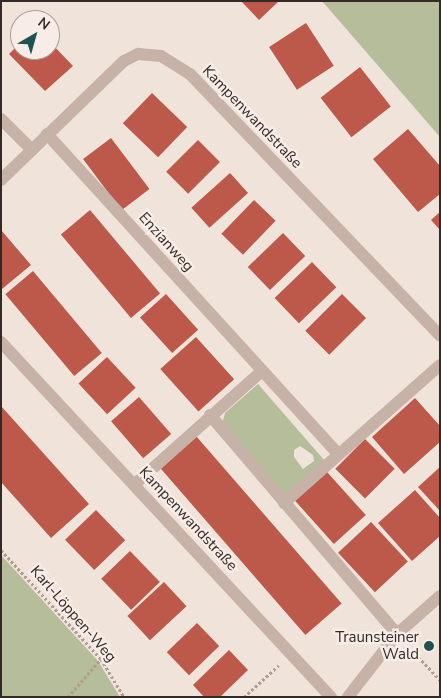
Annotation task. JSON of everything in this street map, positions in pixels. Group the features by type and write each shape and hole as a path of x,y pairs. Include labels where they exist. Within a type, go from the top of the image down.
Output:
{"street":[{"name":"Kampenwandstraße","path":"1,180 124,61 138,54 161,56 190,74 440,336"},
{"path":"1,119 32,150"},
{"name":"Enzianweg","path":"47,134 261,372 338,454"},
{"name":"Kampenwandstraße","path":"1,342 331,697"},
{"path":"284,503 440,365"},
{"path":"134,485 210,415 261,372"},
{"path":"210,415 397,634"},
{"path":"348,697 397,634 440,596"}],"path":[{"name":"Karl-Löppen-Weg","path":"1,550 101,659 124,697"},
{"path":"397,634 440,680"},
{"path":"244,697 291,654"},
{"path":"68,697 101,659"}],"green space":[{"path":"322,1 440,1 440,137"},
{"path":"258,384 325,461 284,503 221,428 225,413","holes":["300,446 313,455 314,461 303,469 294,457 294,450"]},
{"path":"1,555 98,661 120,697 1,697"}],"building":[{"path":"241,1 279,1 259,20"},
{"path":"306,23 334,66 297,90 269,47"},
{"path":"60,52 73,66 45,91 15,60 60,60"},
{"path":"360,67 391,106 351,137 321,98"},
{"path":"152,93 187,127 158,157 123,123"},
{"path":"408,129 440,166 440,194 418,212 373,159"},
{"path":"111,138 150,189 122,210 83,159"},
{"path":"198,140 220,162 188,194 166,172"},
{"path":"230,173 248,193 209,228 191,208"},
{"path":"254,200 276,221 243,255 221,234"},
{"path":"90,210 160,293 131,318 61,234"},
{"path":"440,212 440,230 431,220"},
{"path":"1,230 31,265 2,289 1,287"},
{"path":"283,233 305,256 270,290 248,267"},
{"path":"312,262 336,287 299,323 275,298"},
{"path":"33,271 102,353 74,376 5,294"},
{"path":"166,294 198,330 172,353 140,317"},
{"path":"342,294 366,318 329,355 305,331"},
{"path":"196,337 234,379 198,411 160,369"},
{"path":"107,357 136,388 107,414 78,384"},
{"path":"139,397 171,434 143,458 111,421"},
{"path":"415,398 440,426 440,442 404,474 372,437"},
{"path":"1,406 89,504 51,538 1,482"},
{"path":"196,436 342,604 305,635 160,467"},
{"path":"365,439 395,469 365,498 335,469"},
{"path":"440,467 440,511 418,487"},
{"path":"327,472 366,515 334,544 295,501"},
{"path":"415,490 440,518 440,536 412,561 378,523"},
{"path":"96,510 125,540 94,570 65,540"},
{"path":"371,522 408,561 375,592 338,553"},
{"path":"130,551 160,582 131,610 101,579"},
{"path":"164,582 187,606 150,640 127,616"},
{"path":"197,623 219,646 189,675 167,652"},
{"path":"229,650 248,670 220,697 204,697 193,685"}],"place":[{"name":"Traunsteiner Wald","path":"429,646"}]}
